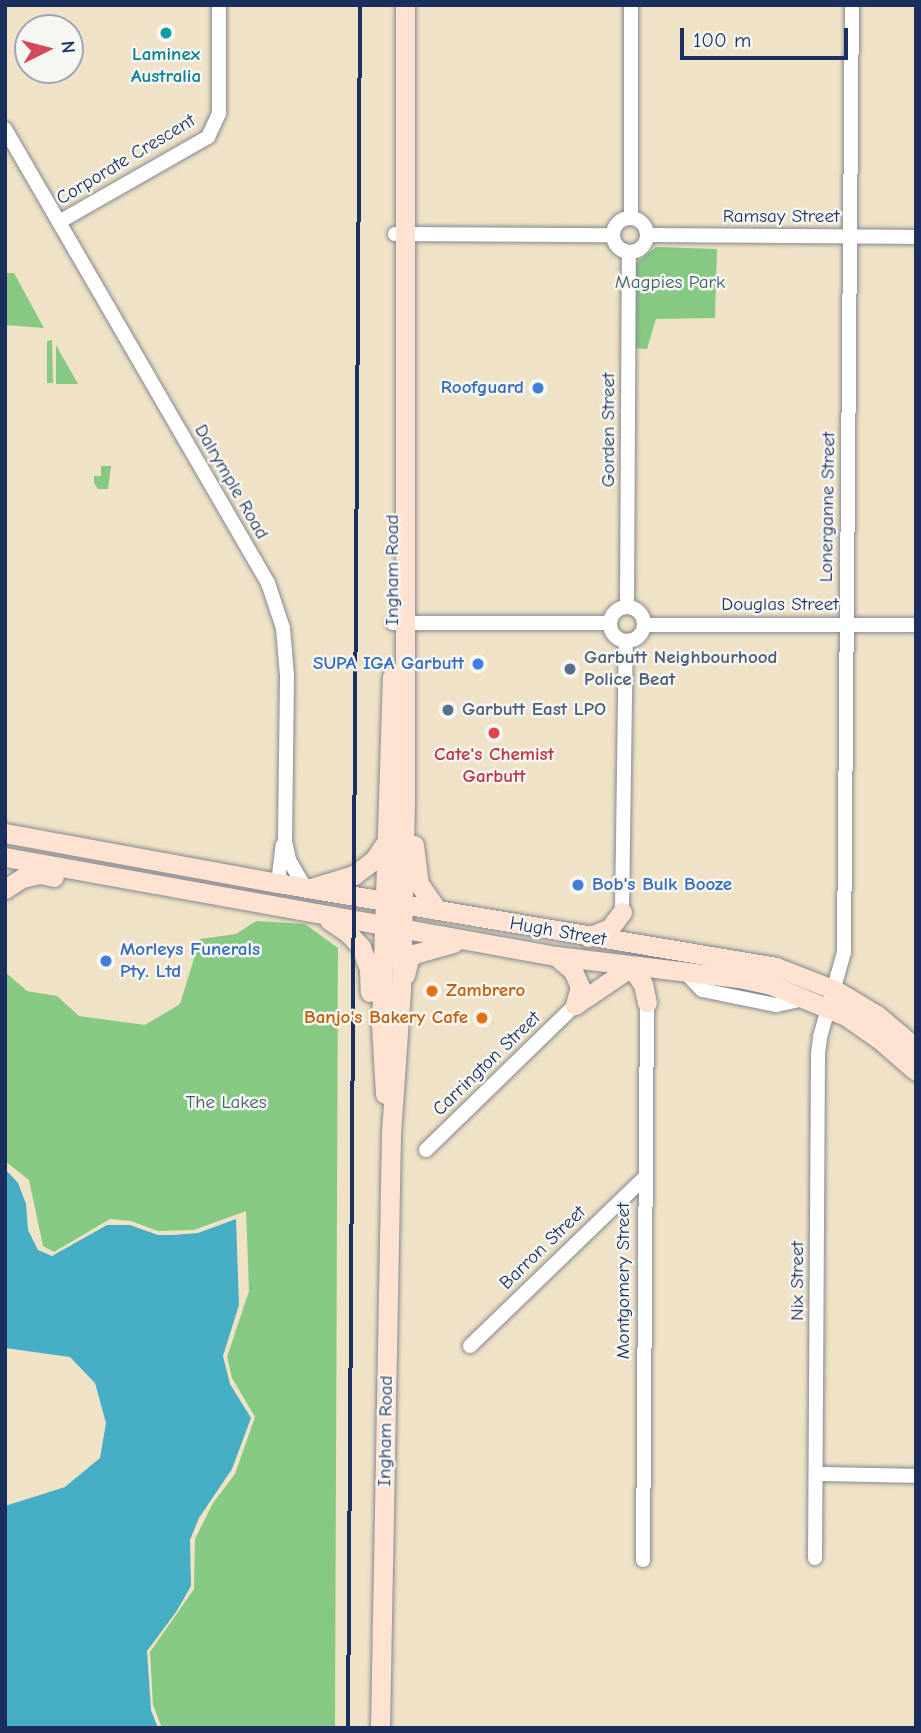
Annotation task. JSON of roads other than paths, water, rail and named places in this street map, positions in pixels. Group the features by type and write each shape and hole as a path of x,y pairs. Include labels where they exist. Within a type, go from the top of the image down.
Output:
{"main road":[{"name":"Ingham Road","path":"393,5 400,234"},
{"name":"Ingham Road","path":"391,1133 383,1081 393,903 405,803 399,623 400,234 405,5"},
{"name":"Ingham Road","path":"393,903 384,845 399,623"},
{"path":"405,803 413,831 419,884 437,910"},
{"name":"Hugh Street","path":"7,833 644,947 776,967 833,998"},
{"path":"307,888 354,875 374,860 384,845"},
{"name":"Hugh Street","path":"5,859 556,956 739,978 809,999 833,998"},
{"path":"5,889 22,878 33,875 97,884 128,881"},
{"path":"278,883 282,908"},
{"path":"587,937 610,928 622,912"},
{"path":"622,912 630,934 644,947"},
{"path":"325,916 354,937 366,957 369,969 372,1061 383,1081"},
{"name":"Ingham Road","path":"380,1728 391,1133 401,989 393,928"},
{"path":"401,989 409,959 414,954 433,946 468,940"},
{"path":"556,956 573,971 580,986 575,1005"},
{"path":"575,1005 631,967 643,984 647,1003"},
{"path":"647,1003 660,981 680,972"},
{"path":"833,998 877,1016 916,1048"},
{"path":"833,998 916,1071"}],"street":[{"name":"Corporate Crescent","path":"59,222 208,137 219,113 219,5"},
{"path":"631,5 631,218"},
{"name":"Lonerganne Street","path":"833,998 844,952 852,5"},
{"name":"Dalrymple Road","path":"5,129 268,583 284,628 287,676 285,841 289,860 307,888"},
{"path":"631,218 645,227 647,235 644,246 629,253 617,247 613,234 615,226 631,218"},
{"path":"400,234 613,234"},
{"name":"Ramsay Street","path":"647,235 916,237"},
{"name":"Gorden Street","path":"628,607 629,253"},
{"path":"628,607 636,609 643,616 645,625 642,634 626,642 618,639 610,623 615,611 628,607"},
{"path":"399,623 610,623"},
{"name":"Douglas Street","path":"645,625 916,625"},
{"path":"622,912 626,642"},
{"path":"5,859 7,833"},
{"path":"278,883 280,853 285,841"},
{"name":"Nix Street","path":"815,1558 818,1055 820,1037 833,998"},
{"name":"Montgomery Street","path":"643,1560 643,1179 647,1003"},
{"name":"Carrington Street","path":"426,1150 575,1005"},
{"name":"Barron Street","path":"470,1346 643,1179"},
{"path":"816,1474 916,1476"}],"water":[{"path":"5,1169 18,1183 26,1204 28,1230 38,1250 52,1256 107,1225 130,1225 158,1235 173,1235 198,1233 236,1219 239,1305 223,1356 230,1384 251,1418 232,1469 199,1518 190,1540 191,1586 176,1612 147,1651 151,1710 158,1728 5,1728 5,1506 65,1487 100,1458 106,1423 95,1383 70,1357 5,1348"}],"railway":[{"path":"348,1728 360,5"}],"place":[{"name":"Laminex Australia","path":"166,33"},
{"name":"Roofguard","path":"538,388"},
{"name":"SUPA IGA Garbutt","path":"478,664"},
{"name":"Garbutt Neighbourhood Police Beat","path":"570,669"},
{"name":"Garbutt East LPO","path":"448,710"},
{"name":"Cate's Chemist Garbutt","path":"494,733"},
{"name":"Bob's Bulk Booze","path":"578,885"},
{"name":"Morleys Funerals Pty. Ltd","path":"106,961"},
{"name":"Zambrero","path":"432,991"},
{"name":"Banjo's Bakery Cafe","path":"482,1018"}],"park label":[{"name":"Magpies Park","path":"670,283"},
{"name":"The Lakes","path":"226,1103"}]}
